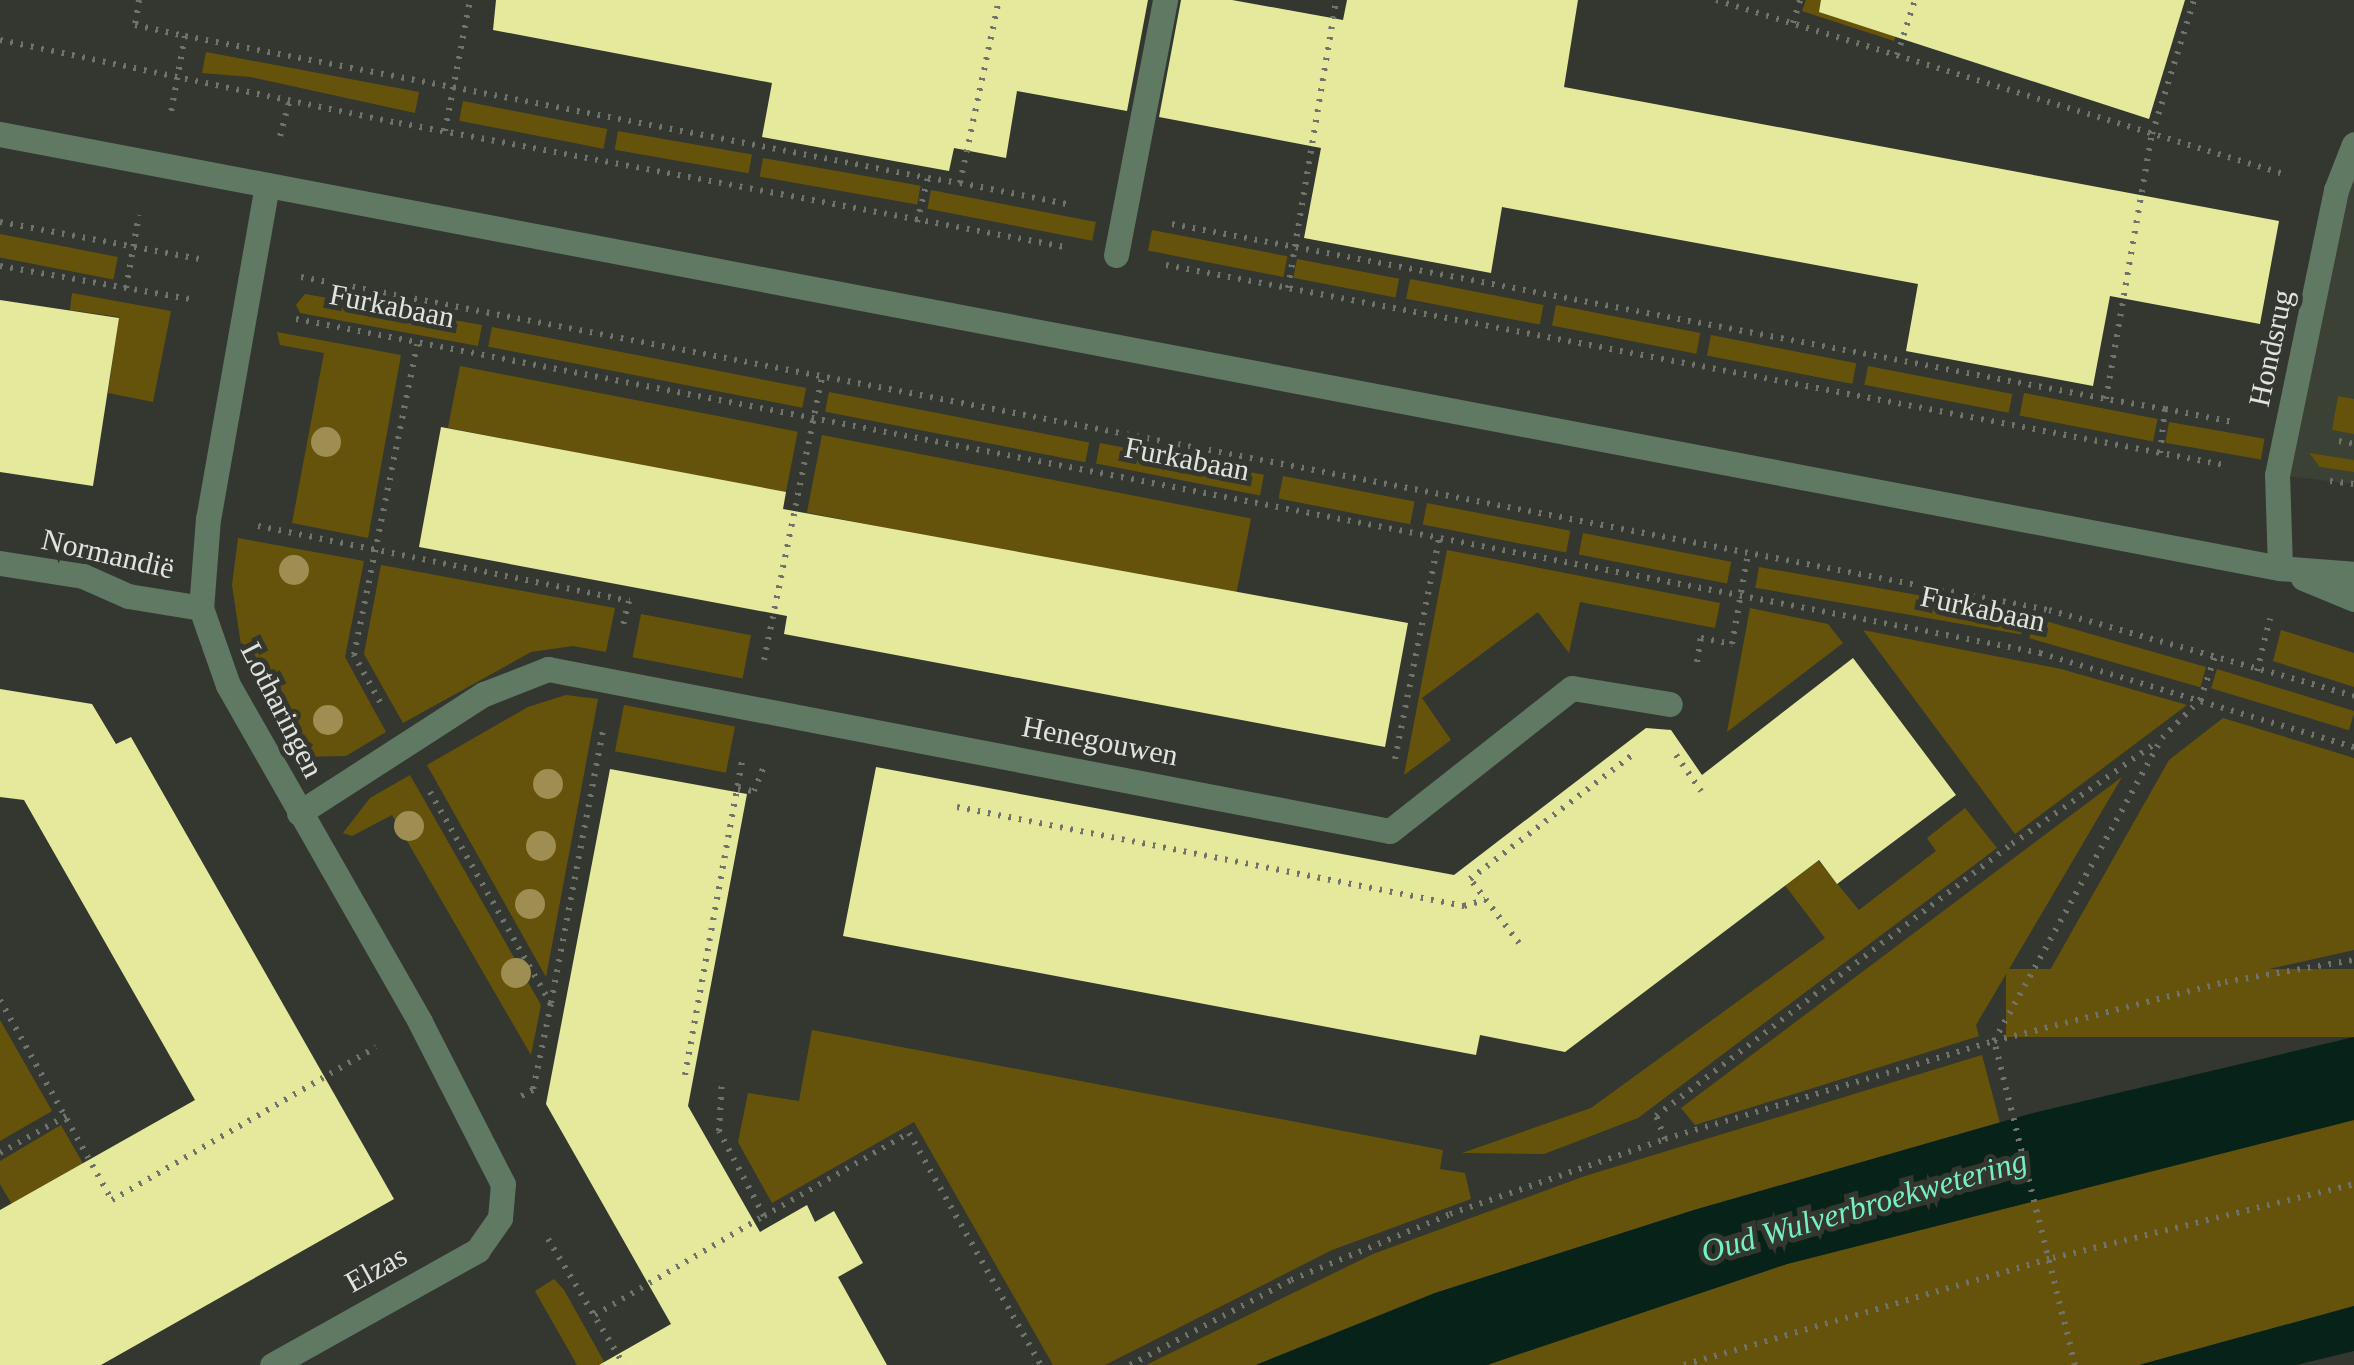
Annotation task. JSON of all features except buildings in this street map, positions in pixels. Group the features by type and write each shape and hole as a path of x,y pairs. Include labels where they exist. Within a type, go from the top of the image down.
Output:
{"street":[{"path":"1116,255 1165,0"},
{"path":"0,134 2280,568 2354,574"},
{"name":"Hondsrug","path":"2280,568 2277,475 2336,190 2354,144"},
{"name":"Lotharingen","path":"266,185 208,518 202,608 228,684 420,1022 503,1184 500,1218"},
{"name":"Normandië","path":"0,563 83,576 128,596 202,608"},
{"path":"2280,568 2354,599"},
{"name":"Henegouwen","path":"299,812 484,694 548,669 1390,830 1572,688 1670,704"},
{"name":"Elzas","path":"272,1365 478,1250 500,1218"}],"path":[{"path":"135,25 139,0"},
{"path":"445,131 470,0"},
{"path":"960,183 999,0"},
{"path":"1288,288 1336,0"},
{"path":"1716,0 2336,190"},
{"path":"1793,23 1800,0"},
{"path":"1897,55 1915,0"},
{"path":"2106,400 2152,134 2194,0"},
{"path":"185,36 2166,409 2160,452"},
{"path":"0,40 917,222 1116,255 2277,475 2354,484"},
{"path":"917,222 928,178"},
{"name":"Furkabaan","path":"0,222 2049,610 2354,696"},
{"name":"Furkabaan","path":"0,266 2040,653 2354,747"},
{"path":"751,706 822,377"},
{"path":"208,518 628,601 551,1004"},
{"path":"1411,814 1390,783 1439,539"},
{"path":"1670,704 1688,708 1701,638 1732,644 1748,553"},
{"path":"1665,1139 1656,1116 2012,844 2162,738 2200,700 2215,657"},
{"path":"2075,1363 2044,1221 1994,1041 2162,738"},
{"path":"1666,742 1702,791"},
{"path":"685,1075 744,750"},
{"path":"1519,944 1470,879 1638,751"},
{"path":"738,789 754,792 759,768 779,772"},
{"path":"936,802 1464,906 1486,900"},
{"path":"1130,1365 1291,1280 1450,1214 1665,1139 1994,1041 2224,982 2354,960"},
{"path":"0,1000 112,1200 420,1022"},
{"path":"722,1080 719,1132 764,1216"},
{"path":"0,1152 66,1116"},
{"path":"595,1314 910,1134 1041,1365"},
{"path":"1684,1365 2053,1258 2354,1184"},
{"path":"500,1218 556,1242 624,1365"}],"shaded area":[{"path":"1806,0 1908,0 1894,41 1802,11"},
{"path":"206,52 419,92 415,113 250,77 202,73"},
{"path":"463,101 607,129 603,149 459,121"},
{"path":"618,131 752,155 749,173 615,150"},
{"path":"2354,144 2354,484 2277,475"},
{"path":"763,158 921,186 917,204 760,177"},
{"path":"931,190 1096,222 1092,241 927,209"},
{"path":"1152,230 1287,256 1283,277 1148,251"},
{"path":"0,234 118,257 113,279 0,257"},
{"path":"1297,259 1399,279 1395,297 1293,278"},
{"path":"1410,279 1544,305 1540,325 1406,299"},
{"path":"72,293 171,311 153,402 108,393 119,317 70,310"},
{"path":"305,294 482,325 478,346 300,313 296,305"},
{"path":"1556,305 1700,333 1696,354 1552,326"},
{"path":"492,327 806,388 802,408 488,347"},
{"path":"277,332 401,355 368,538 292,523 324,353 280,345"},
{"path":"1711,335 1856,363 1852,384 1707,356"},
{"path":"460,366 798,432 786,493 448,428"},
{"path":"1868,366 2012,394 2009,413 1864,385"},
{"path":"829,392 1089,443 1085,462 825,412"},
{"path":"2024,393 2158,419 2153,442 2020,416"},
{"path":"2338,396 2354,399 2354,434 2332,430"},
{"path":"2169,422 2265,439 2261,460 2165,443"},
{"path":"822,435 1251,518 1236,596 807,513"},
{"path":"1100,443 1264,475 1260,495 1096,464"},
{"path":"2309,453 2354,460 2354,472 2320,467"},
{"path":"1283,476 1415,502 1410,524 1279,499"},
{"path":"1427,503 1570,531 1566,552 1423,525"},
{"path":"1583,533 1731,562 1727,583 1579,555"},
{"path":"238,538 364,561 345,657 386,732 346,756 299,757 241,645 232,585"},
{"path":"1447,550 1720,603 1715,628 1580,602 1569,653 1538,612 1422,698 1451,740 1404,775"},
{"path":"381,565 615,608 606,652 573,646 531,652 403,723 364,654"},
{"path":"1759,567 2025,614 2021,635 1755,588"},
{"path":"1750,608 1828,624 1843,643 1727,732"},
{"path":"641,614 751,635 743,679 633,657"},
{"path":"2035,618 2206,667 2200,687 2029,638"},
{"path":"1863,630 2061,669 2187,705 2015,834"},
{"path":"2281,630 2354,653 2354,687 2273,661"},
{"path":"2217,669 2354,711 2349,730 2211,688"},
{"path":"566,695 598,699 546,977 427,765 528,707"},
{"path":"624,705 735,727 726,773 615,751"},
{"path":"2223,718 2354,758 2354,950 2019,1025 2169,760"},
{"path":"410,775 541,1005 531,1055 392,815 352,836 343,833 370,798"},
{"path":"2122,777 1976,1025 1979,1036 1695,1125 1681,1108"},
{"path":"1965,808 1997,848 1638,1118 1544,1154 1462,1153 1591,1108 1825,938 1784,884 1816,858 1859,910 1936,851 1927,838"},
{"path":"2006,969 2354,969 2354,1037 2006,1037"},
{"path":"0,1020 52,1111 0,1141"},
{"path":"812,1030 1443,1150 1440,1169 1465,1173 1471,1199 1332,1250 1105,1365 1053,1365 914,1122 772,1203 738,1142 748,1093 799,1101"},
{"path":"1982,1055 2000,1123 1694,1210 1435,1293 1256,1365 1146,1365 1373,1254 1585,1176"},
{"path":"2354,1120 2354,1306 2139,1365 1487,1365 1787,1264"},
{"path":"61,1125 98,1190 27,1230 0,1184 0,1161"},
{"path":"554,1279 606,1365 577,1365 535,1291"}],"water":[{"name":"Oud Wulverbroekwetering","path":"2354,1037 2354,1120 1787,1264 1487,1365 1256,1365 1435,1293 1694,1210 2029,1114"},
{"path":"2354,1306 2354,1351 2296,1365 2139,1365"}]}
